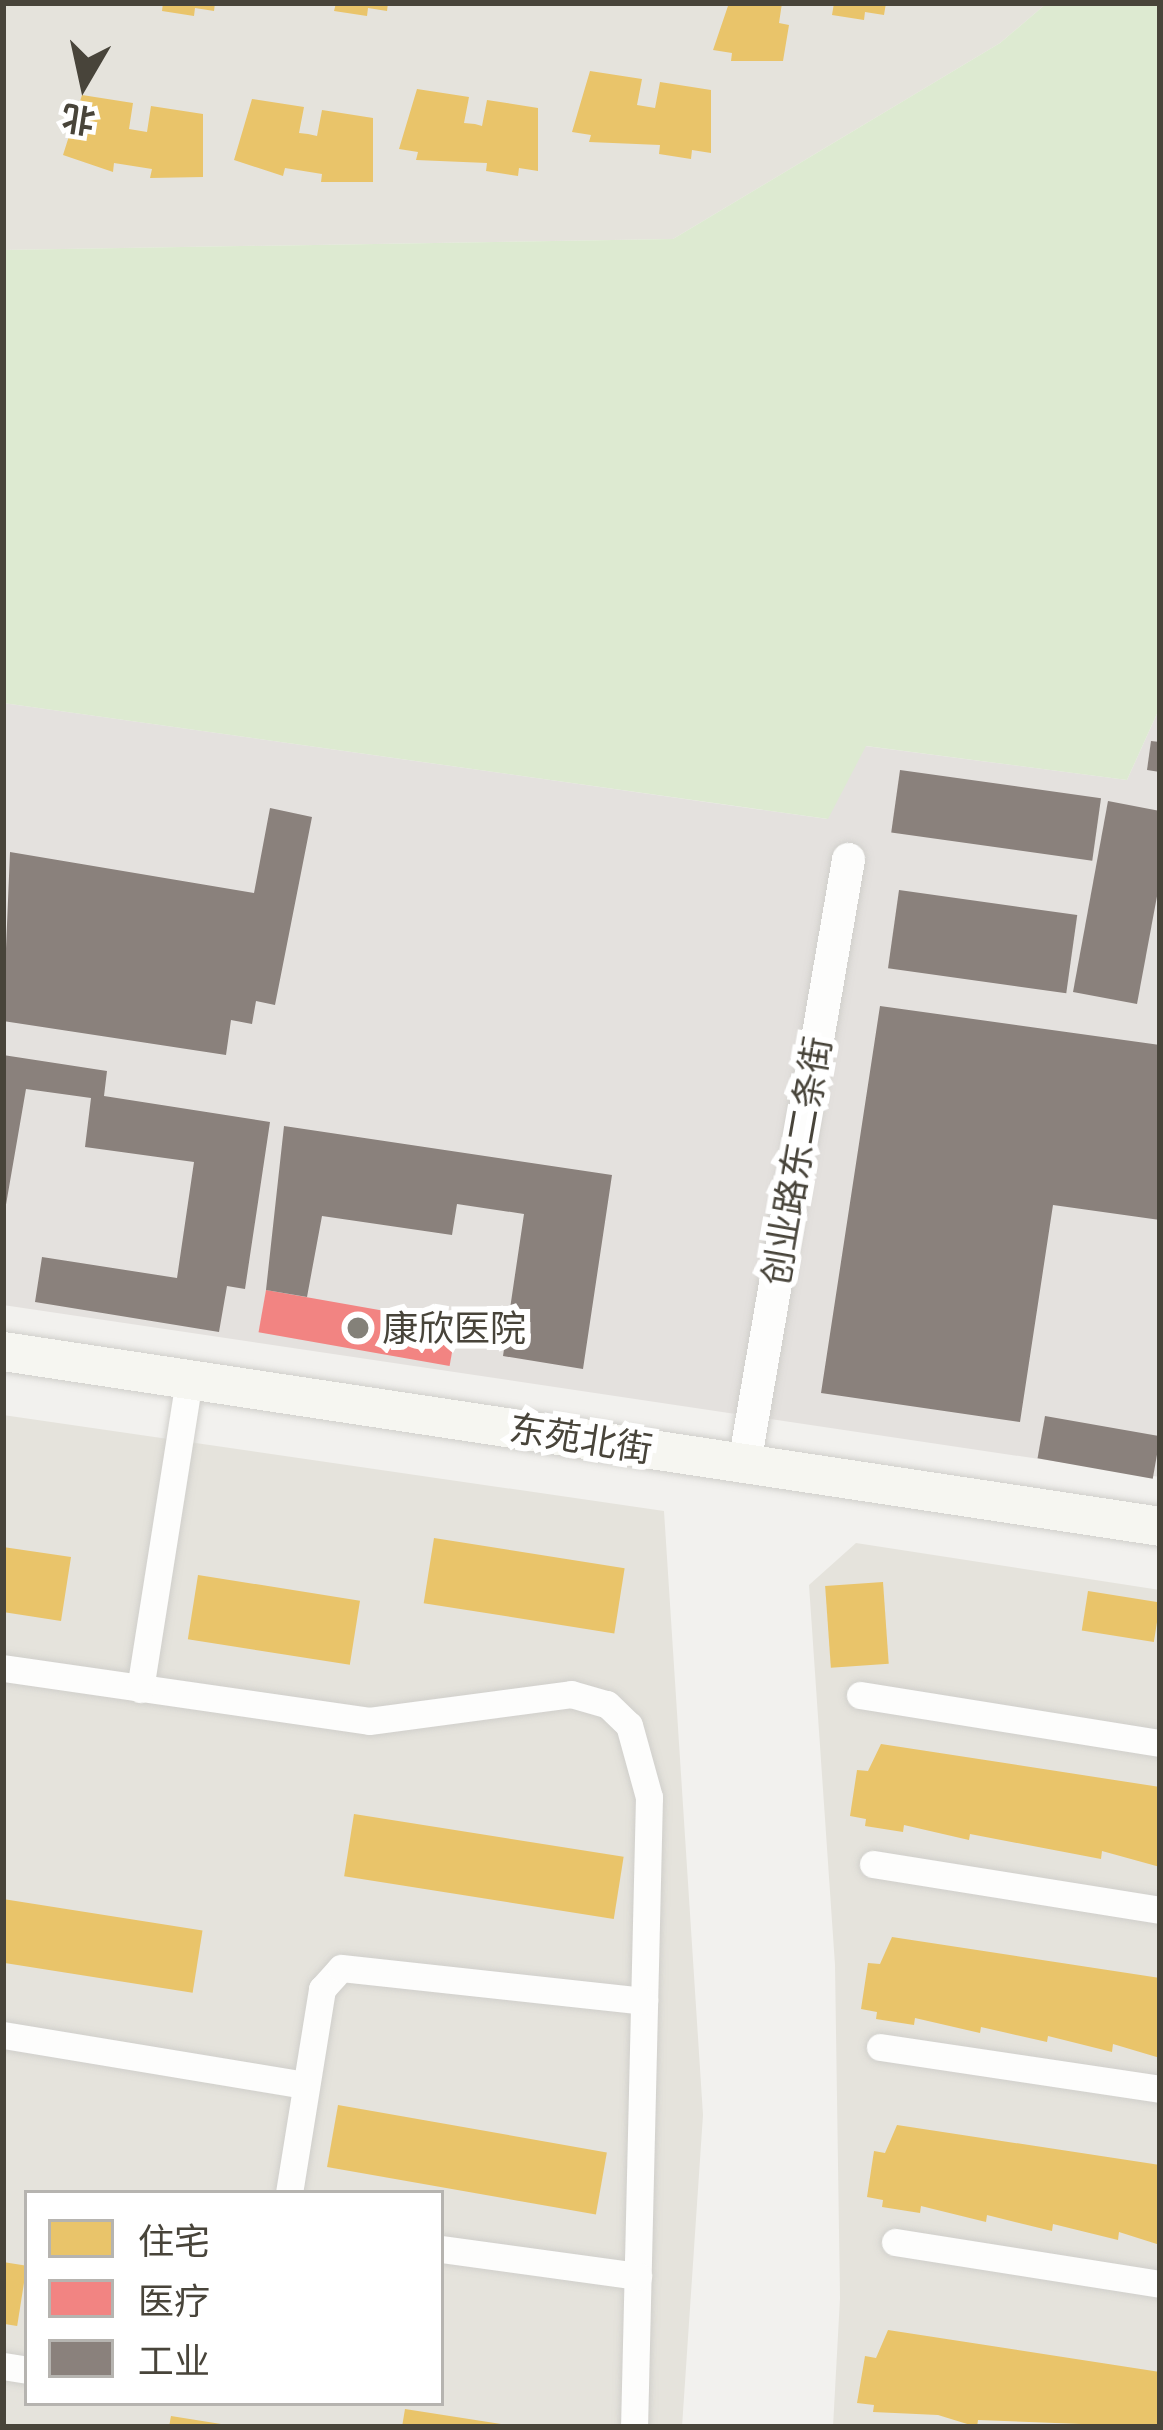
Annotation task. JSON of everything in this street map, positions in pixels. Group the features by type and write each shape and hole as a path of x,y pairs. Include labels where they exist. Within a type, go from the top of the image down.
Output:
{"main road":[{"name":"东苑北街","path":"3,1351 1160,1526"}],"street":[{"name":"创业路东二条街","path":"744,1463 848,859"},
{"path":"140,1689 189,1379"},
{"path":"3,1667 369,1721 429,1718 534,1695 607,1704 629,1725 646,1773 634,2427"},
{"path":"860,1695 1160,1743"},
{"path":"873,1864 1160,1910"},
{"path":"289,2190 322,1989 341,1968 644,2001"},
{"path":"3,2035 306,2085"},
{"path":"880,2047 1160,2089"},
{"path":"895,2242 1160,2284"},
{"path":"444,2249 638,2276"}],"shaded area":[{"path":"3,3 1047,3 1000,43 673,239 3,250"},
{"path":"3,703 827,819 865,746 1127,780 1160,707 1160,1477 3,1305"},
{"path":"3,1415 664,1511 703,2115 682,2427 3,2427"},
{"path":"856,1543 1160,1590 1160,2427 833,2427 840,2298 835,1965 809,1585"}],"green space":[{"path":"1047,3 1160,3 1160,707 1127,780 866,746 828,819 3,703 3,250 673,239 1000,43"}],"building: 住宅":[{"path":"163,3 215,3 214,11 195,8 194,16 162,11"},
{"path":"336,3 388,3 387,11 368,8 367,16 334,11"},
{"path":"729,3 782,3 779,23 789,25 783,61 731,61 732,53 713,50"},
{"path":"834,3 886,3 884,15 865,12 864,20 832,15"},
{"path":"590,71 642,79 637,105 655,108 660,82 711,90 711,153 692,150 691,159 659,154 660,145 589,142 591,135 572,132"},
{"path":"417,89 469,97 464,123 482,126 487,100 538,108 538,171 519,168 518,176 486,171 487,163 416,160 418,152 399,149"},
{"path":"82,95 133,103 129,129 147,132 151,106 203,114 203,177 150,178 152,169 114,163 113,172 63,155"},
{"path":"252,99 304,107 299,133 317,136 322,110 373,118 373,182 321,182 322,174 285,168 283,176 234,160"},
{"path":"434,1538 625,1568 614,1633 424,1603"},
{"path":"3,1547 71,1557 61,1621 3,1612"},
{"path":"198,1575 360,1601 350,1665 188,1639"},
{"path":"883,1582 889,1664 831,1668 825,1586"},
{"path":"1088,1591 1160,1602 1154,1642 1082,1631"},
{"path":"881,1744 1160,1787 1160,1867 1102,1851 1101,1859 970,1834 969,1840 904,1825 903,1832 865,1826 866,1819 850,1816 857,1770 868,1771"},
{"path":"354,1814 624,1857 614,1919 344,1876"},
{"path":"3,1899 203,1931 193,1993 3,1963"},
{"path":"892,1937 1160,1978 1160,2058 1113,2044 1112,2052 1048,2036 1047,2042 915,2018 914,2025 876,2019 877,2012 861,2009 868,1963 880,1964"},
{"path":"338,2105 607,2152 596,2214 327,2167"},
{"path":"897,2125 1160,2165 1160,2245 1119,2232 1118,2240 1053,2224 1052,2231 987,2215 986,2222 921,2206 920,2213 882,2207 883,2200 867,2197 874,2151 885,2153"},
{"path":"3,2262 24,2265 17,2326 3,2324"},
{"path":"888,2330 1160,2372 1160,2427 978,2420 977,2427 938,2415 873,2412 874,2405 857,2403 865,2356 876,2358"},
{"path":"405,2409 501,2424 402,2427"},
{"path":"171,2416 221,2424 221,2427 169,2427"}],"building: 医疗":[{"name":"康欣医院","path":"266,1290 457,1324 450,1366 259,1332"}],"building: 工业":[{"path":"1151,741 1160,742 1160,772 1147,770"},
{"path":"900,770 1101,798 1092,861 891,832"},
{"path":"1108,801 1160,811 1160,880 1137,1004 1073,992"},
{"path":"270,808 312,817 275,1005 256,1001 252,1024 231,1020 226,1055 3,1021 10,852 254,893"},
{"path":"899,890 1077,915 1066,993 888,968"},
{"path":"880,1006 1160,1045 1160,1220 1053,1205 1020,1422 821,1393"},
{"path":"3,1055 107,1071 104,1096 270,1122 245,1289 227,1286 219,1332 35,1302 42,1257 177,1278 194,1162 85,1147 91,1098 26,1089 3,1222"},
{"path":"284,1126 612,1175 583,1369 503,1356 524,1214 457,1204 452,1235 322,1216 307,1297 266,1290"},
{"path":"1045,1416 1160,1436 1153,1479 1038,1458"}],"place":[{"name":"康欣医院","path":"358,1328"}]}
